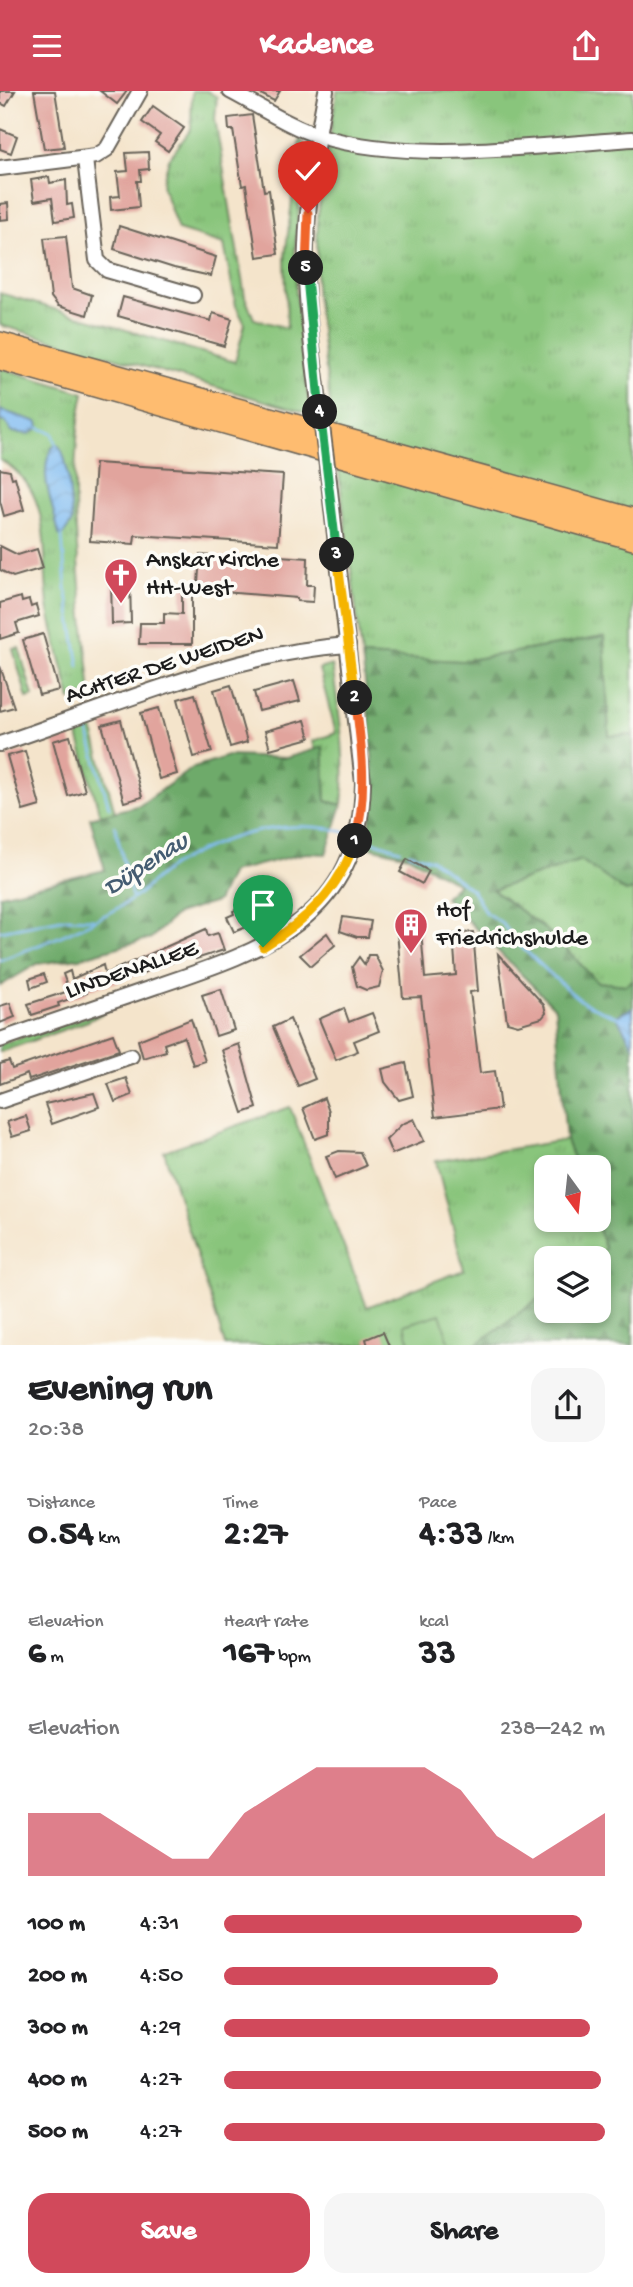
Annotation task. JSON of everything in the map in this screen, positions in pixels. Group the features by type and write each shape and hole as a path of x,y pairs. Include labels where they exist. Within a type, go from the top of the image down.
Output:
{"highway":[{"path":"0,343 633,519"},
{"path":"0,359 633,538"}],"street":[{"path":"0,168 85,159 107,149 140,91"},
{"path":"230,91 318,136 424,151 633,139"},
{"name":"LINDENALLEE","path":"0,1040 263,947 312,912 335,884 354,844 362,816 363,761 309,314 306,249 318,136 326,91"},
{"path":"85,159 97,260 107,270 193,295"},
{"name":"ACHTER DE WEIDEN","path":"0,744 249,660 294,651 348,645"},
{"path":"0,1101 131,1056"}],"green space":[{"path":"192,91 207,91 217,97 215,119 245,297 254,319 287,328 285,257 300,137 305,147 295,249 296,292 310,414 0,325 0,293 235,362 245,324 236,306 224,244 178,230 162,185 169,159 191,129"},
{"path":"337,91 633,91 633,735 609,736 604,637 462,661 362,656 316,292 318,215"},
{"path":"0,368 84,393 78,428 75,503 91,694 71,700 49,611 45,548 38,507 30,489 18,473 0,460"},
{"path":"604,637 609,736 633,735 633,890 626,892 581,860 493,890 555,937 597,982 626,985 633,980 633,1008 617,1016 633,1045 633,1345 476,1345 534,1302 534,1323 611,1323 611,1246 604,1246 599,1232 611,1232 611,1155 572,1155 566,1140 555,1008 444,897 458,884 408,856 366,846 373,775 362,656 462,661"},
{"path":"19,648 33,696 27,698 13,649"},
{"path":"332,665 343,752 342,805 326,801 323,748 315,750 313,741 336,733 319,669"},
{"path":"91,724 115,812 100,815 76,728"},
{"path":"323,747 326,801 342,805 326,854 306,853 231,872 217,902 177,914 151,938 79,958 37,964 0,986 0,895 105,870 90,818 140,805 194,767 228,756 286,758"},
{"path":"581,860 626,892 633,890 633,980 626,985 597,982 555,937 493,890"},
{"path":"110,1009 88,1021 0,1052 0,1044"},
{"path":"290,1107 367,1307 464,1270 436,1161 566,1140 572,1155 534,1155 534,1232 600,1232 605,1246 534,1246 534,1302 476,1345 225,1345 164,1151"},
{"path":"440,1314 450,1345 411,1345 404,1325"}],"water":[{"path":"0,410 38,422 39,428 29,434 11,432 6,422 0,421"},
{"path":"56,443 61,448 67,467 72,522 62,536 59,535 46,475 46,464"},
{"path":"633,1008 633,1045 616,1016"}],"building":[{"path":"0,91 15,91 6,106 0,103"},
{"path":"34,91 55,91 64,147 44,149"},
{"path":"100,91 127,91 117,104"},
{"path":"255,91 280,91 274,101"},
{"path":"153,106 184,128 168,151 155,142 160,135 142,122"},
{"path":"252,115 264,191 269,190 278,254 257,257 246,185 242,186 233,130 229,130 228,118"},
{"path":"0,129 17,136 11,153 0,149"},
{"path":"148,152 149,169 140,170 141,181 137,181 139,207 111,210 110,197 120,196 117,172 128,171 126,153"},
{"path":"49,177 50,183 66,180 67,205 72,204 74,218 55,221 52,198 34,201 31,180"},
{"path":"8,203 9,219 0,220 0,204"},
{"path":"119,226 216,257 211,276 174,268 114,249"},
{"path":"66,236 72,288 92,295 87,315 58,306 51,297 44,238"},
{"path":"123,297 211,321 213,313 232,319 224,346 118,316"},
{"path":"95,463 283,475 278,544 135,535 134,544 90,541"},
{"path":"0,469 10,471 12,478 15,477 24,510 4,516 0,501"},
{"path":"0,546 18,555 37,549 43,568 13,577 0,570"},
{"path":"200,555 279,562 280,556 308,558 307,585 314,585 313,602 297,601 297,598 211,591 211,585 198,584"},
{"path":"111,579 130,579 131,623 112,624"},
{"path":"182,585 192,586 192,644 139,644 140,623 164,623 164,613 182,614"},
{"path":"21,597 22,602 29,600 31,607 36,605 39,616 16,623 19,633 0,639 0,603"},
{"path":"43,634 59,690 39,695 23,640"},
{"path":"0,666 14,707 0,711"},
{"path":"294,681 300,701 259,711 254,692"},
{"path":"231,685 247,742 230,747 214,690"},
{"path":"195,694 212,752 194,757 178,699"},
{"path":"159,708 177,774 159,779 141,713"},
{"path":"121,720 142,797 124,802 102,725"},
{"path":"305,720 310,738 270,749 265,731"},
{"path":"70,736 85,791 68,796 53,741"},
{"path":"25,751 40,806 23,811 7,756"},
{"path":"407,859 429,871 422,884 400,872"},
{"path":"287,897 290,915 286,918 256,928 254,924 234,932 227,917 234,914 233,911 262,899"},
{"path":"343,917 371,921 368,937 357,937 340,931"},
{"path":"420,919 425,978 456,975 453,934 473,932 478,991 470,992 480,1073 495,1071 500,1109 435,1117 421,997 403,998 396,921"},
{"path":"206,929 208,936 218,933 224,950 196,959 195,954 118,982 86,990 87,993 58,1003 59,1006 32,1015 28,1004 69,991 63,974 70,971 72,979 103,965 105,974"},
{"path":"327,933 335,945 311,966 300,955"},
{"path":"498,954 544,1005 546,1013 542,1018 518,1025 507,1022"},
{"path":"368,955 375,955 383,971 379,987 366,990 357,986 352,967 359,957 365,965"},
{"path":"44,974 47,982 31,988 29,979"},
{"path":"221,989 234,1030 216,1036 202,995"},
{"path":"10,1003 15,1017 0,1023 0,1006"},
{"path":"344,1008 349,1022 372,1013 379,1031 354,1041 358,1051 336,1060 319,1019"},
{"path":"191,1019 205,1061 193,1065 184,1037 164,1044 166,1051 143,1058 138,1040"},
{"path":"290,1019 315,1079 298,1086 273,1027"},
{"path":"113,1034 119,1050 29,1080 27,1074 0,1084 0,1064 9,1061 12,1069"},
{"path":"239,1044 257,1108 243,1113 222,1050"},
{"path":"406,1063 413,1096 399,1100 385,1082 382,1069"},
{"path":"126,1078 132,1095 115,1102 108,1084"},
{"path":"94,1093 99,1107 52,1124 45,1104"},
{"path":"324,1098 329,1112 329,1134 315,1139 303,1108"},
{"path":"26,1116 31,1131 12,1137 7,1122"},
{"path":"414,1119 424,1141 392,1154 386,1140 402,1124"},
{"path":"339,1151 360,1152 366,1166 335,1179 326,1156"},
{"path":"383,1332 389,1345 368,1345 366,1339"}],"waterway":[{"path":"39,428 53,433 56,443"},
{"path":"62,536 66,588 79,666"},
{"path":"87,727 109,807"},
{"path":"115,826 132,897"},
{"name":"Düpenau","path":"0,960 51,941 100,918 131,900 171,867 218,843 284,827 329,829 351,834"},
{"name":"Düpenau","path":"361,837 400,850"},
{"name":"Düpenau","path":"409,853 432,860 472,890 486,913 502,923 517,943 568,990 584,1003 619,1018"},
{"path":"0,931 66,918 93,919"}],"place":[{"name":"Anskar Kirche HH-West","path":"121,605"},
{"name":"Hof Friedrichshulde","path":"411,955"}],"route":[{"path":"263,947 297,925 331,891 354,844 362,816 363,800 360,728 311,336 307,292 308,213"}]}
